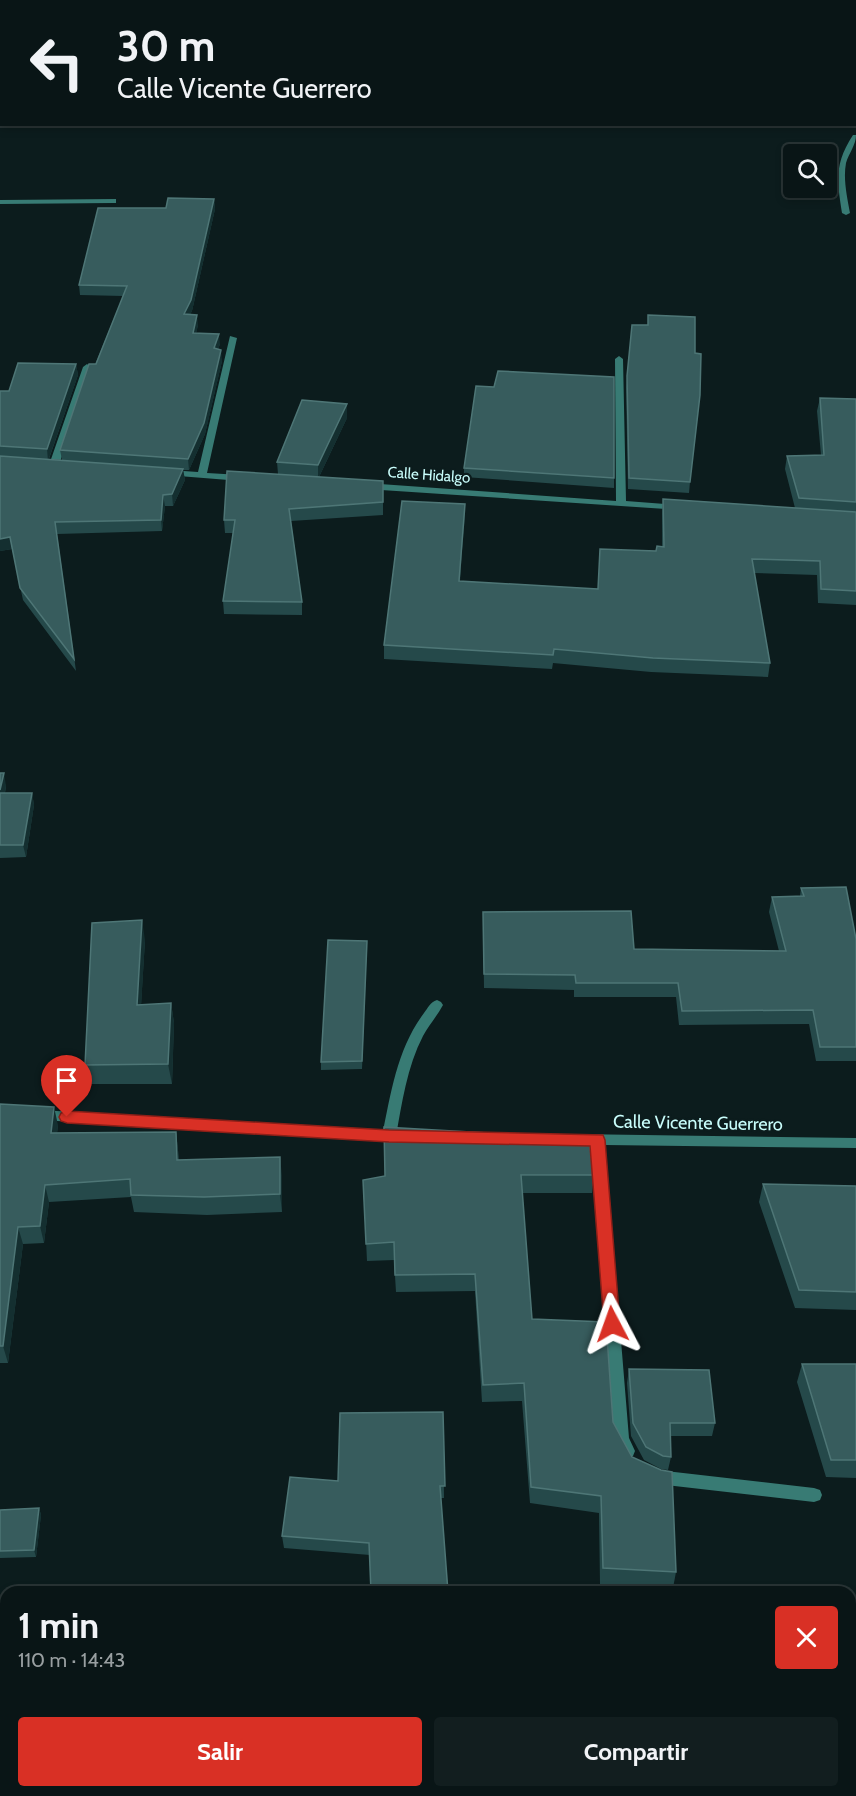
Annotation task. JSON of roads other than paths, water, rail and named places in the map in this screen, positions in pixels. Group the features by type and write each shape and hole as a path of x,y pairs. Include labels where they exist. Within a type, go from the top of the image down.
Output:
{"street":[{"path":"846,213 840,172 856,137"},
{"path":"0,202 113,201"},
{"path":"202,475 233,338"},
{"path":"619,359 621,503"},
{"path":"65,465 48,464 87,367"},
{"path":"156,472 248,478"},
{"name":"Calle Hidalgo","path":"353,485 692,508"},
{"path":"389,1136 406,1055 421,1024 436,1005"},
{"path":"21,1114 412,1137"},
{"name":"Calle Vicente Guerrero","path":"563,1139 856,1143"},
{"path":"598,1140 621,1438 640,1469 659,1478 814,1495"}]}
